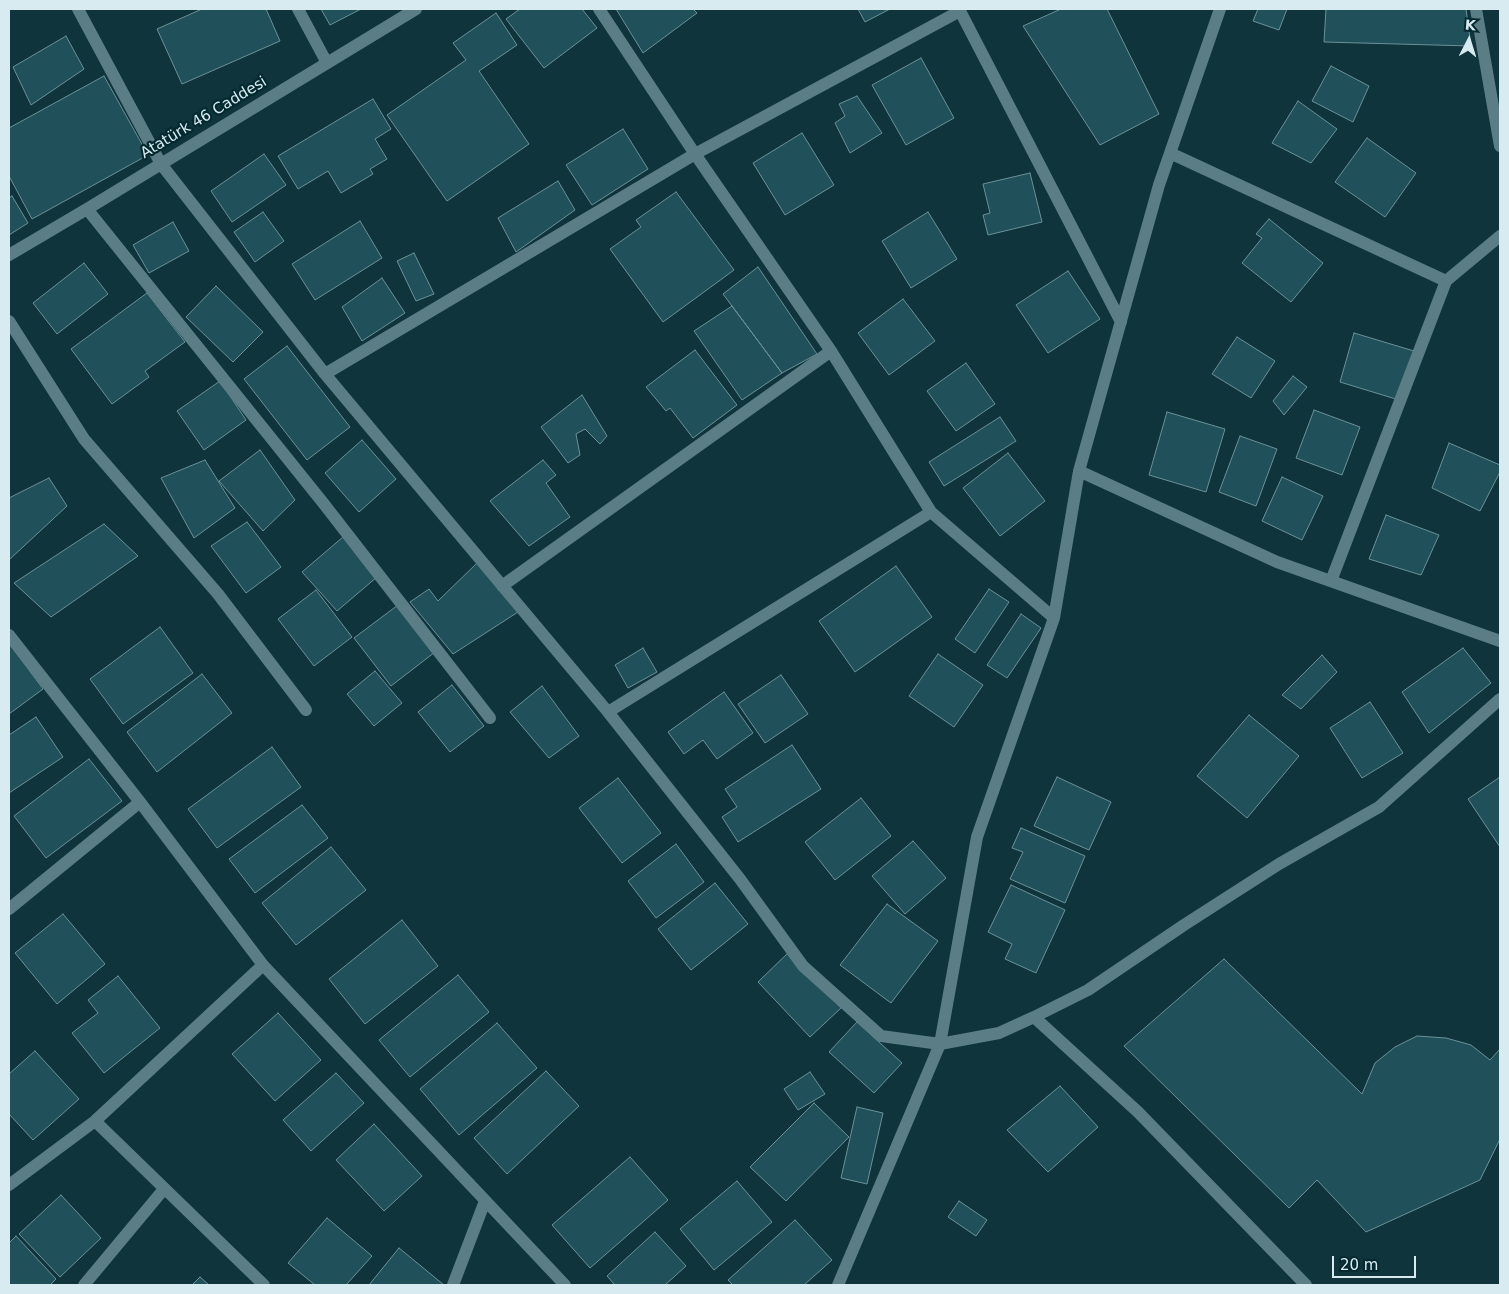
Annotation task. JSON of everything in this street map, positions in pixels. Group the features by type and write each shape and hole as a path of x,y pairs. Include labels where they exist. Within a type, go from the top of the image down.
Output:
{"street":[{"path":"78,9 161,164 325,374 608,712 740,879 803,966 881,1036 940,1044 999,1033 1088,990 1279,864 1379,807 1500,699"},
{"path":"298,9 327,63"},
{"name":"Atatürk 46 Caddesi","path":"9,254 87,209 416,9"},
{"path":"599,9 695,154 831,351 931,512 1054,618"},
{"path":"838,1285 940,1044 977,837 1054,618 1079,471 1159,185 1220,9"},
{"path":"1476,9 1500,146"},
{"path":"325,374 695,154 959,10 1121,322"},
{"path":"1170,153 1446,281"},
{"path":"87,209 324,504 490,718"},
{"path":"1331,582 1446,281 1500,236"},
{"path":"9,321 84,439 218,594 306,710"},
{"path":"502,586 831,351"},
{"path":"1079,471 1276,562 1500,641"},
{"path":"608,712 931,512"},
{"path":"9,635 140,802 264,965 565,1285"},
{"path":"9,909 140,802"},
{"path":"9,1185 95,1121 264,965"},
{"path":"1034,1017 1138,1112 1306,1285"},
{"path":"95,1121 264,1285"},
{"path":"84,1285 164,1189"},
{"path":"453,1285 485,1201"}],"building":[{"path":"202,9 266,9 280,41 182,84 157,29"},
{"path":"321,9 361,9 330,25"},
{"path":"520,9 582,9 597,28 544,68 506,19"},
{"path":"616,9 693,9 697,13 643,53"},
{"path":"858,9 890,9 865,22"},
{"path":"1061,9 1107,9 1159,114 1100,145 1023,26"},
{"path":"1258,9 1287,9 1279,30 1253,21"},
{"path":"1326,9 1466,9 1471,46 1324,42"},
{"path":"496,13 517,45 479,71 529,144 447,201 387,115 466,60 453,43"},
{"path":"66,36 84,69 31,105 13,67"},
{"path":"921,58 954,118 906,145 872,85"},
{"path":"1331,66 1369,86 1353,122 1312,101"},
{"path":"104,76 148,155 32,219 9,176 9,128"},
{"path":"857,96 882,133 850,153 835,123 845,116 839,104"},
{"path":"373,99 391,129 375,139 387,159 370,169 373,174 341,193 328,171 298,189 278,156"},
{"path":"1298,101 1337,129 1311,163 1272,143"},
{"path":"623,129 648,169 592,205 566,165"},
{"path":"802,133 834,185 785,215 753,163"},
{"path":"1367,138 1416,173 1385,217 1335,182"},
{"path":"264,154 286,185 232,222 211,191"},
{"path":"1030,173 1042,222 988,235 983,215 990,213 983,184"},
{"path":"558,181 575,210 516,252 498,218"},
{"path":"676,192 734,270 663,322 610,249 641,227 636,220"},
{"path":"12,196 28,223 9,235 9,198"},
{"path":"263,212 284,241 255,262 234,232"},
{"path":"928,212 957,259 911,288 882,241"},
{"path":"1269,219 1323,263 1291,302 1242,263 1262,238 1256,234"},
{"path":"360,221 382,258 315,300 292,264"},
{"path":"173,222 189,251 149,273 133,245"},
{"path":"414,253 434,294 416,301 397,261"},
{"path":"84,263 108,294 57,334 33,303"},
{"path":"758,267 817,354 782,373 723,294"},
{"path":"1068,271 1100,319 1048,353 1016,305"},
{"path":"382,278 405,313 362,341 342,307"},
{"path":"216,286 263,332 233,362 186,317"},
{"path":"147,293 185,342 145,371 149,377 112,404 71,349"},
{"path":"903,299 935,341 889,375 858,333"},
{"path":"732,306 782,373 742,400 694,331"},
{"path":"1354,333 1414,351 1399,400 1340,382"},
{"path":"1237,337 1275,361 1251,398 1212,374"},
{"path":"287,346 350,427 307,460 244,379"},
{"path":"695,350 737,405 693,438 670,408 666,411 646,387"},
{"path":"966,363 995,404 956,431 927,391"},
{"path":"1293,376 1307,387 1284,415 1273,401"},
{"path":"220,381 246,420 204,450 177,411"},
{"path":"582,395 607,436 600,444 585,429 576,434 580,455 568,463 541,427"},
{"path":"1314,410 1360,427 1342,475 1296,458"},
{"path":"1167,412 1225,429 1206,492 1149,475"},
{"path":"1000,417 1016,441 944,486 929,462"},
{"path":"1240,436 1277,449 1256,506 1219,492"},
{"path":"362,440 396,479 359,512 325,473"},
{"path":"1449,443 1500,465 1500,472 1480,511 1432,488"},
{"path":"260,450 295,500 263,531 219,481"},
{"path":"1008,453 1045,501 1000,536 963,488"},
{"path":"205,460 235,508 194,538 161,478"},
{"path":"543,460 556,475 546,483 570,517 529,546 490,501"},
{"path":"1282,477 1323,496 1302,540 1262,521"},
{"path":"49,478 67,506 9,560 9,498"},
{"path":"1386,515 1439,535 1421,575 1369,559"},
{"path":"247,522 281,567 246,593 211,546"},
{"path":"104,524 138,556 51,617 14,583"},
{"path":"343,537 377,577 337,611 302,572"},
{"path":"477,563 518,612 453,654 410,602 429,589 438,601"},
{"path":"896,566 932,617 855,672 819,621"},
{"path":"989,589 1009,602 975,653 955,639"},
{"path":"316,590 352,637 314,666 278,619"},
{"path":"398,605 435,652 391,686 354,638"},
{"path":"1021,614 1041,628 1007,678 987,665"},
{"path":"160,627 193,673 123,724 90,679"},
{"path":"9,643 43,689 9,714"},
{"path":"643,648 657,672 628,688 615,665"},
{"path":"1463,648 1491,683 1429,733 1402,692"},
{"path":"938,654 983,685 954,727 909,696"},
{"path":"1322,655 1337,672 1301,709 1282,695"},
{"path":"375,671 402,703 374,726 347,694"},
{"path":"202,674 232,713 157,772 127,732"},
{"path":"781,675 808,714 765,743 738,704"},
{"path":"452,685 484,726 450,752 418,712"},
{"path":"542,686 579,736 549,758 510,712"},
{"path":"724,692 753,733 717,759 703,740 684,754 668,732"},
{"path":"1370,702 1403,753 1362,778 1330,728"},
{"path":"1249,715 1299,756 1247,818 1197,776"},
{"path":"36,717 63,757 9,793 9,735"},
{"path":"792,745 821,789 738,842 722,817 737,807 725,789"},
{"path":"272,747 301,787 217,848 188,809"},
{"path":"89,759 122,801 46,858 14,816"},
{"path":"1057,777 1111,802 1089,850 1034,826"},
{"path":"1500,777 1500,847 1468,799"},
{"path":"618,778 661,833 622,863 579,808"},
{"path":"861,798 891,836 835,880 805,842"},
{"path":"302,805 328,838 255,893 229,859"},
{"path":"1021,828 1085,856 1065,903 1010,879 1023,852 1012,848"},
{"path":"913,841 946,878 905,914 872,876"},
{"path":"676,844 704,882 656,918 628,881"},
{"path":"331,847 366,890 296,945 262,903"},
{"path":"715,883 748,924 691,970 658,929"},
{"path":"1011,885 1065,910 1036,973 1005,959 1012,944 988,932"},
{"path":"887,904 938,941 891,1003 840,965"},
{"path":"63,914 105,964 57,1004 15,953"},
{"path":"402,920 438,966 365,1024 329,979"},
{"path":"789,952 841,1008 810,1037 758,982"},
{"path":"1224,959 1362,1094 1375,1063 1395,1047 1417,1036 1446,1038 1471,1045 1490,1060 1500,1049 1500,1139 1480,1180 1366,1232 1317,1180 1289,1208 1124,1046"},
{"path":"458,975 489,1012 410,1077 379,1040"},
{"path":"118,976 160,1028 104,1073 72,1033 98,1013 88,1000"},
{"path":"278,1013 321,1060 275,1101 232,1054"},
{"path":"857,1022 902,1063 874,1093 829,1052"},
{"path":"497,1023 537,1068 459,1135 420,1089"},
{"path":"35,1051 79,1099 33,1140 9,1114 9,1074"},
{"path":"546,1071 579,1106 507,1174 474,1138"},
{"path":"810,1072 825,1094 798,1110 784,1089"},
{"path":"336,1073 364,1103 311,1151 283,1120"},
{"path":"1060,1086 1098,1127 1048,1172 1007,1130"},
{"path":"814,1103 849,1137 786,1201 750,1167"},
{"path":"857,1107 883,1113 867,1184 841,1178"},
{"path":"374,1124 422,1176 384,1211 336,1160"},
{"path":"630,1157 668,1200 590,1268 552,1225"},
{"path":"737,1181 772,1222 714,1270 680,1229"},
{"path":"61,1195 101,1238 60,1277 19,1234"},
{"path":"959,1201 987,1220 976,1236 948,1217"},
{"path":"327,1218 372,1256 346,1285 315,1285 288,1263"},
{"path":"795,1220 832,1260 804,1285 733,1285 728,1280"},
{"path":"655,1232 686,1266 665,1285 615,1285 607,1276"},
{"path":"16,1236 56,1279 50,1285 9,1285 9,1243"},
{"path":"399,1248 444,1285 369,1285"},
{"path":"200,1277 209,1285 192,1285"}]}
